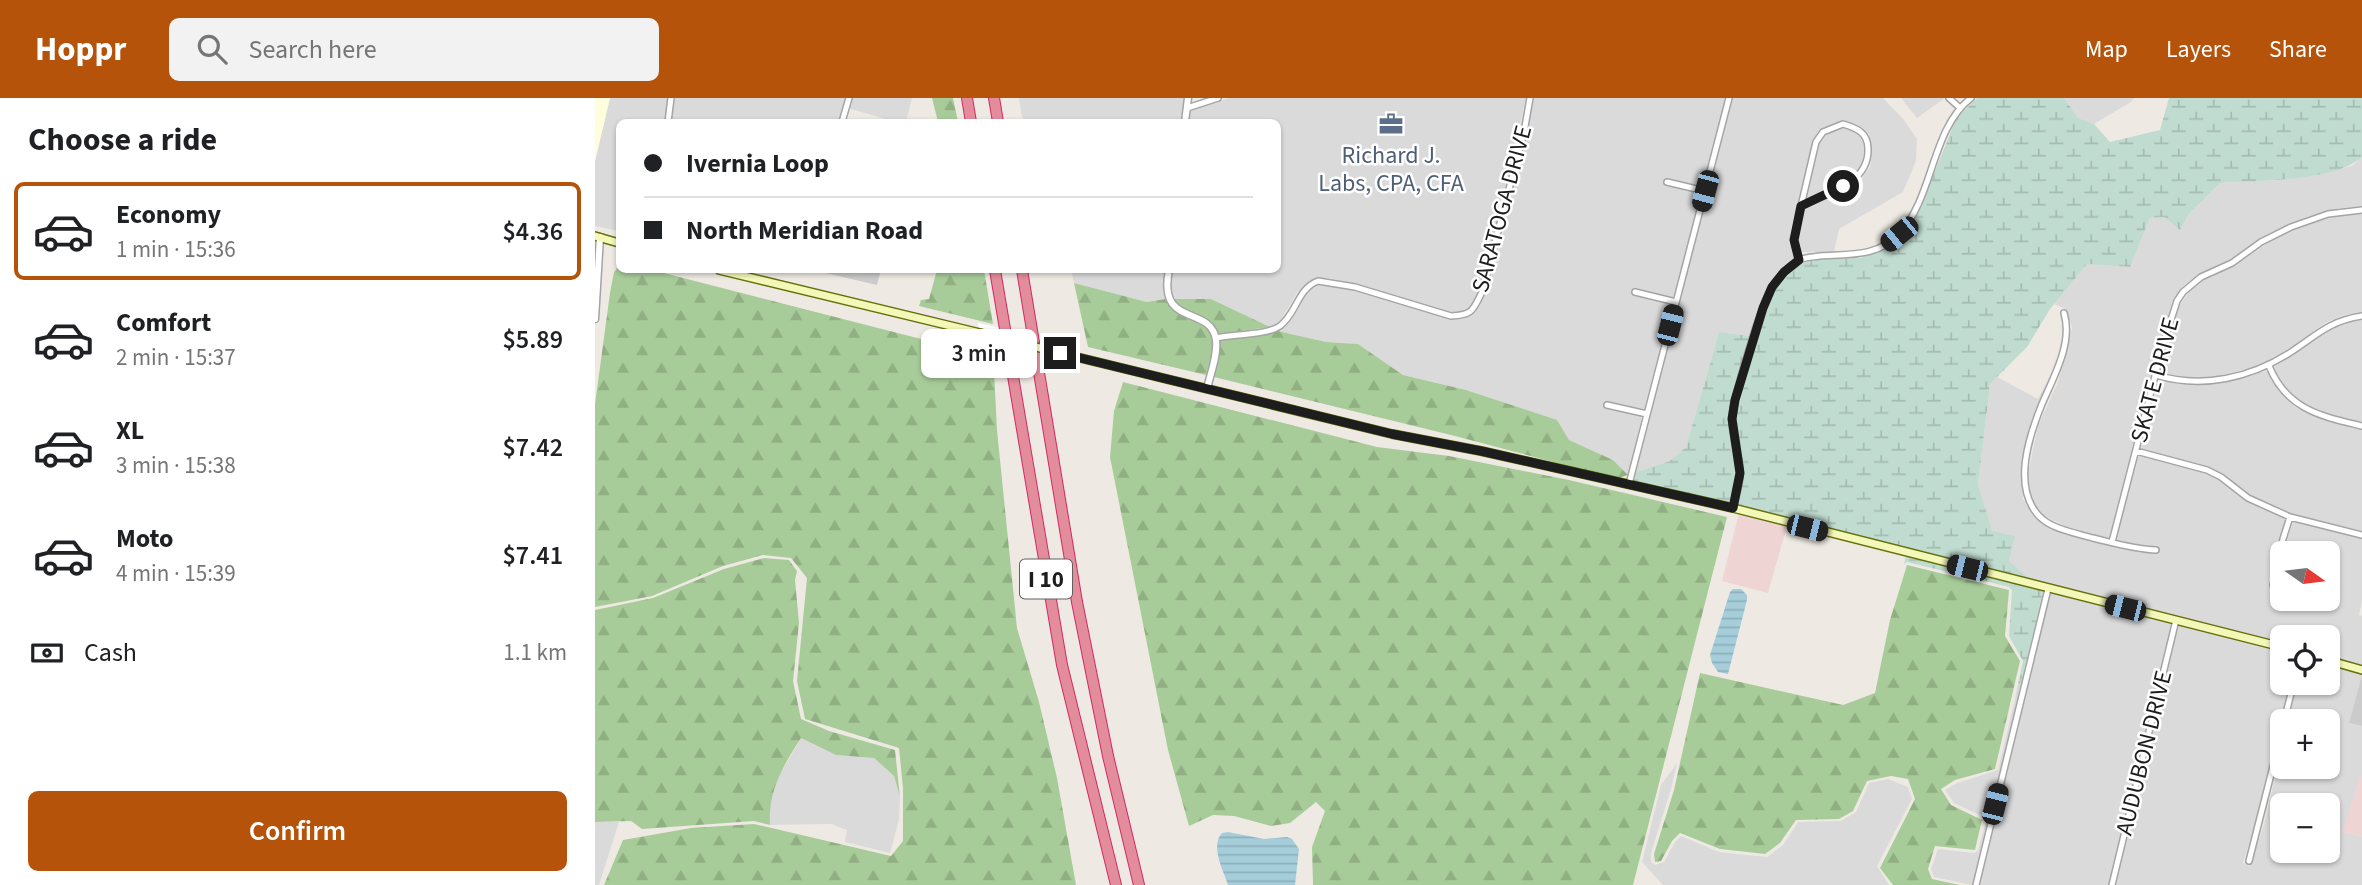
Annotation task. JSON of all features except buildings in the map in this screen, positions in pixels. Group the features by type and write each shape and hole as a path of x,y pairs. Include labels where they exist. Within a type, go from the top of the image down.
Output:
{"highway":[{"path":"967,98 970,119"},
{"path":"993,98 996,119"},
{"name":"I 10","path":"996,273 1060,652 1116,885"},
{"name":"I 10","path":"1022,273 1077,602 1108,756 1139,885"}],"main road":[{"path":"597,236 616,242"},
{"path":"731,273 1392,434 1733,508 2270,644"},
{"path":"2340,664 2362,670"}],"street":[{"path":"668,119 671,98"},
{"path":"843,119 849,98"},
{"path":"1185,119 1188,98"},
{"path":"1187,108 1218,98"},
{"name":"SARATOGA DRIVE","path":"1216,338 1264,332 1279,327 1303,291 1318,281 1346,285 1451,316 1466,315 1474,309 1482,292 1524,132 1530,98"},
{"path":"1629,484 1729,98"},
{"path":"1949,98 1960,108"},
{"path":"1733,508 1740,473 1732,419 1735,400 1772,287 1784,272 1799,260 1860,254 1884,246 1899,234 1912,216 1953,117 1971,98"},
{"path":"1799,260 1794,240 1801,206 1816,142 1823,132 1843,124 1861,132 1865,136 1868,153 1866,165 1859,177 1801,206"},
{"path":"1667,182 1705,191"},
{"name":"SKATE DRIVE","path":"2112,542 2176,301 2187,288 2201,278 2232,263 2270,237 2328,214 2362,210"},
{"path":"595,319 597,236"},
{"path":"1169,273 1167,290 1171,302 1178,309 1204,322 1216,338 1207,390"},
{"path":"1635,292 1676,302"},
{"path":"2064,313 2068,327 2065,340 2054,381 2043,402 2024,474 2027,499 2040,517 2066,531 2156,550"},
{"path":"2156,375 2178,380 2212,381 2246,374 2269,366 2327,326 2339,320 2362,316"},
{"path":"2269,366 2277,384 2297,404 2320,415 2362,426"},
{"path":"1607,405 1647,414"},
{"path":"2136,451 2207,470 2221,477 2248,498 2290,517 2362,535"},
{"path":"2284,541 2290,517"},
{"path":"1976,885 2048,589"},
{"name":"AUDUBON DRIVE","path":"2112,885 2176,621"},
{"path":"2249,861 2270,778"}],"shaded area":[{"path":"595,98 610,98 595,161"},
{"path":"610,98 912,98 907,119 886,119 844,107 840,119 616,119 616,230 595,226 595,161"},
{"path":"1019,98 1184,98 1181,119 1022,117"},
{"path":"1229,98 1526,98 1478,293 1485,296 1501,242 1534,98 1725,98 1702,187 1664,178 1663,184 1701,194 1673,298 1632,289 1631,295 1672,305 1644,409 1604,401 1603,407 1642,416 1628,475 1613,460 1569,440 1556,420 1466,390 1403,375 1358,344 1326,342 1278,331 1287,325 1307,293 1319,285 1354,290 1436,315 1438,309 1329,278 1318,278 1307,283 1297,293 1280,321 1270,327 1211,299 1173,299 1173,273 1281,273 1281,119 1189,119 1190,111"},
{"path":"1733,98 1883,98 1904,120 1917,139 1916,161 1903,192 1839,229 1834,252 1801,252 1798,240 1805,208 1861,180 1870,167 1872,153 1869,135 1857,125 1842,121 1820,130 1813,140 1791,229 1790,240 1795,259 1768,285 1751,336 1719,332 1686,447 1670,461 1636,472"},
{"path":"1901,98 1945,98 1917,118"},
{"path":"2064,98 2134,98 2094,124 2078,118"},
{"path":"1843,128 1862,137 1863,164 1856,174 1807,199 1820,143 1826,134"},
{"path":"2362,157 2362,206 2309,216 2268,234 2230,260 2194,278 2184,285 2173,299 2109,538 2067,527 2043,515 2031,498 2028,474 2038,426 2058,382 2072,328 2066,309 2054,304 2087,264 2130,267 2150,218 2164,217 2180,230 2189,214 2220,183 2278,180 2315,174 2352,166"},
{"path":"2362,213 2362,313 2344,315 2325,323 2292,348 2259,366 2212,377 2178,377 2161,373 2177,310 2190,290 2293,230 2329,217"},
{"path":"826,273 880,273 877,285"},
{"path":"1072,273 1165,273 1165,299 1147,302 1074,283"},
{"path":"2362,320 2362,422 2321,412 2299,401 2281,382 2273,368 2329,329"},
{"path":"2267,371 2279,391 2305,413 2362,429 2362,531 2292,514 2250,495 2208,467 2141,449 2159,379 2178,384 2213,384"},
{"path":"2052,372 2031,424 2021,473 2023,499 2037,519 2065,534 2130,550 2159,554 2159,547 2116,540 2139,455 2205,473 2246,501 2286,519 2279,541 2270,541 2270,611 2340,611 2340,541 2287,541 2293,522 2362,538 2362,601 2359,615 2362,616 2362,667 2340,660 2340,625 2270,625 2270,641 2032,581 2009,561 1992,532 1978,484 1990,384 1997,377 2038,399"},
{"path":"1739,513 1787,526 1768,593 1722,581"},
{"path":"2051,593 2171,623 2108,885 1980,885"},
{"path":"2179,625 2270,648 2270,695 2287,695 2284,709 2270,709 2270,765 2243,863 2250,866 2270,799 2270,863 2340,863 2340,793 2271,793 2275,779 2340,779 2340,709 2291,709 2295,695 2340,695 2340,667 2362,673 2349,723 2362,726 2362,776 2343,832 2362,837 2362,885 2116,885"},
{"path":"2025,668 1972,885 1934,877 1931,869 1938,849 1975,853 1978,850 1986,821 1984,817 1954,803 1945,790 1957,783 1998,770"},
{"path":"2362,674 2362,726 2349,723"},
{"path":"801,738 836,755 874,758 894,776 900,797 899,820 890,853 845,842 847,830 831,824 770,825 769,807 779,776"},
{"path":"1677,763 1651,853 1651,862 1655,865 1664,862 1681,836 1719,852 1767,857 1783,845 1798,822 1841,821 1856,812 1869,783 1888,779 1908,787 1912,799 1877,866 1889,885 1663,885 1642,862 1661,785"},
{"path":"2360,775 2362,776 2362,837 2343,832"},
{"path":"595,822 619,822 599,885 595,885"}],"green space":[{"path":"932,98 953,98 957,119 937,119"},
{"path":"1977,98 2064,98 2078,118 2094,124 2110,142 2160,130 2169,98 2362,98 2362,157 2349,165 2315,175 2220,183 2189,214 2180,230 2164,217 2150,218 2130,267 2087,264 2050,309 2027,347 1990,384 1978,484 1992,531 2015,536 2009,561 2032,581 1737,506 1744,476 1736,419 1739,401 1775,289 1787,274 1801,263 1861,258 1887,249 1902,236 1923,201 1956,119"},
{"path":"616,270 616,273 664,273 964,350 985,358 994,371 997,430 1017,628 1039,702 1057,778 1076,885 604,885 623,840 691,828 754,824 891,856 903,841 903,788 899,748 805,719 797,681 807,578 791,558 763,555 723,566 652,596 595,607 595,404"},
{"path":"936,273 984,273 993,324 919,306 921,300 929,299"},
{"path":"1074,283 1147,302 1165,299 1170,306 1206,328 1211,334 1213,342 1206,375 1088,347"},
{"path":"1173,299 1211,299 1270,327 1218,334 1207,322 1184,309"},
{"path":"1278,331 1326,342 1358,344 1403,375 1466,390 1557,420 1569,440 1613,460 1628,475 1618,478 1587,471 1214,377 1220,341"},
{"path":"1719,332 1751,336 1732,399 1729,419 1736,473 1730,504 1634,481 1636,472 1670,461 1686,447"},
{"path":"1123,382 1377,447 1449,456 1569,480 1727,517 1633,885 1313,885 1312,847 1325,811 1316,802 1290,823 1271,826 1234,816 1213,815 1189,826 1168,750 1110,457 1114,411"},
{"path":"1906,556 2043,591 2015,699 2023,661 2009,636 2012,590 2009,587 1907,562 1904,564"},
{"path":"764,558 789,560 797,571 795,580 799,623 793,681 801,719 829,731 895,750 900,797 894,776 874,758 836,755 801,738 774,790 770,825 754,821 642,829 631,821 595,822 595,610 653,598 724,569"},
{"path":"1907,565 2009,590 2005,636 2020,661 1995,769 1955,780 1941,789 1951,805 1982,820 1975,850 1935,846 1928,869 1932,879 1960,885 1893,885 1880,868 1915,799 1908,779 1891,776 1867,781 1853,811 1839,819 1796,820 1780,843 1765,854 1720,849 1680,833 1672,841 1661,861 1655,862 1654,854 1674,790 1700,673 1843,705 1875,693 1890,620"}],"water":[{"path":"1733,589 1741,589 1747,595 1747,600 1728,674 1718,672 1710,655"},
{"path":"1222,833 1264,839 1292,839 1299,849 1295,885 1228,885 1217,844"}],"pier":[{"path":"978,323 1058,341 1062,365 981,345"}],"place":[{"name":"Richard J. Labs, CPA, CFA","path":"1391,124"}],"route":[{"path":"1060,353 1392,434 1481,451 1733,508 1740,473 1732,419 1735,400 1763,308 1772,287 1784,272 1799,260 1794,240 1801,206 1843,186"}]}
